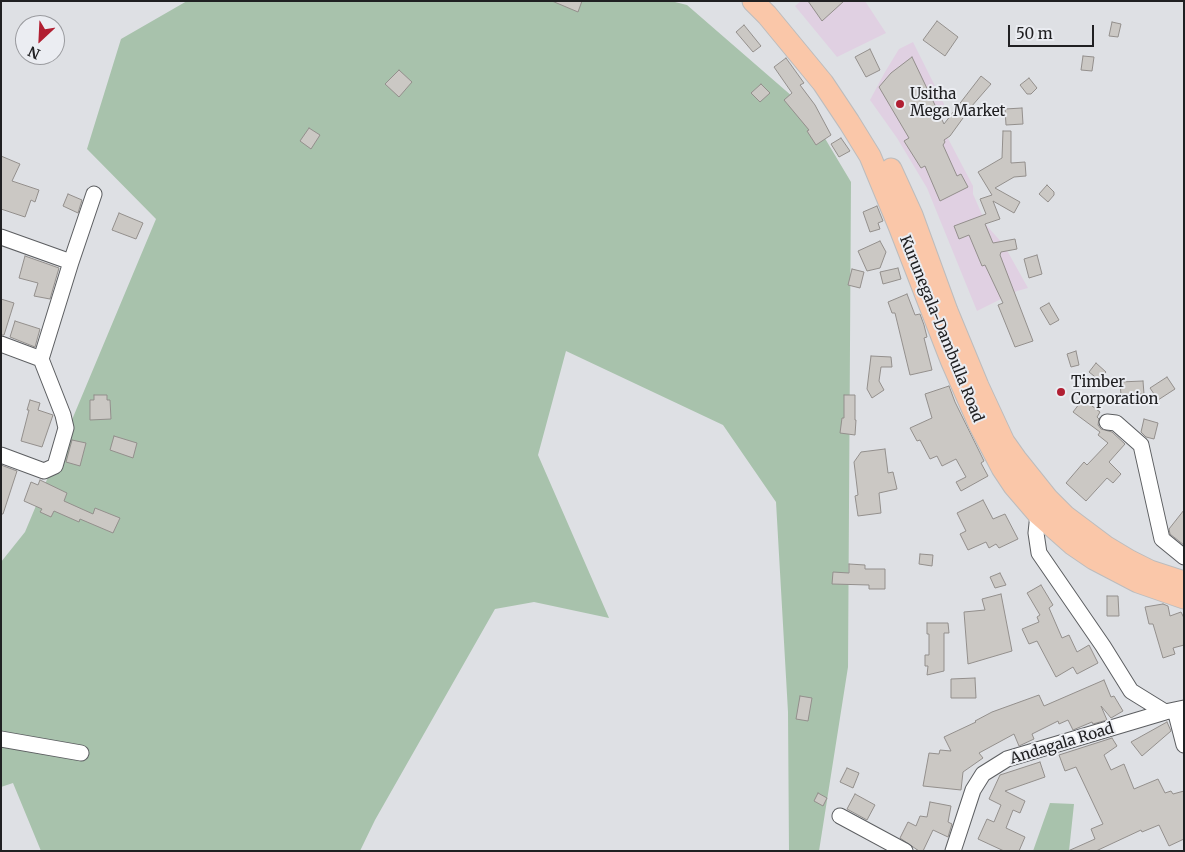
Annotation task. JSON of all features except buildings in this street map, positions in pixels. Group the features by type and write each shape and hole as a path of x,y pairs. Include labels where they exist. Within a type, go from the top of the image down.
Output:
{"highway":[{"name":"Kurunegala-Dambulla Road","path":"754,1 823,83 870,156 896,217 951,360 980,426 1002,468 1043,506 1072,544 1106,566 1138,582 1184,598"},
{"name":"Kurunegala-Dambulla Road","path":"770,1 808,44 847,94 885,156 912,216 947,311 978,386 1004,442 1029,477 1043,506 1065,516 1130,562 1184,582"}],"street":[{"path":"1,455 44,471 55,466 66,428 63,415 41,359 94,194"},
{"path":"1,237 71,262"},
{"path":"1,344 41,359"},
{"path":"1107,422 1116,423 1141,445 1162,539 1184,557"},
{"path":"1043,506 1036,533 1039,553 1103,646 1131,691 1175,710 1184,745"},
{"name":"Andagala Road","path":"959,848 977,782 982,774 1007,759 1175,710"},
{"path":"1,739 81,753"},
{"path":"840,816 905,851"}],"shaded area":[{"path":"801,1 865,1 886,33 837,57 795,6"},
{"path":"913,42 944,104 942,127 973,186 973,194 987,226 1004,245 1028,288 1017,291 977,311 927,188 897,138 870,100 899,49"}],"green space":[{"path":"187,1 671,1 687,5 808,110 851,182 848,667 819,851 789,851 788,712 776,502 723,425 566,351 538,455 609,618 534,602 495,609 375,820 360,851 41,851 13,783 1,787 1,562 25,532 156,219 87,149 121,39"},
{"path":"1050,803 1074,804 1069,851 1033,851"}],"place":[{"name":"Usitha Mega Market","path":"900,104"},
{"name":"Timber Corporation","path":"1061,392"}]}
